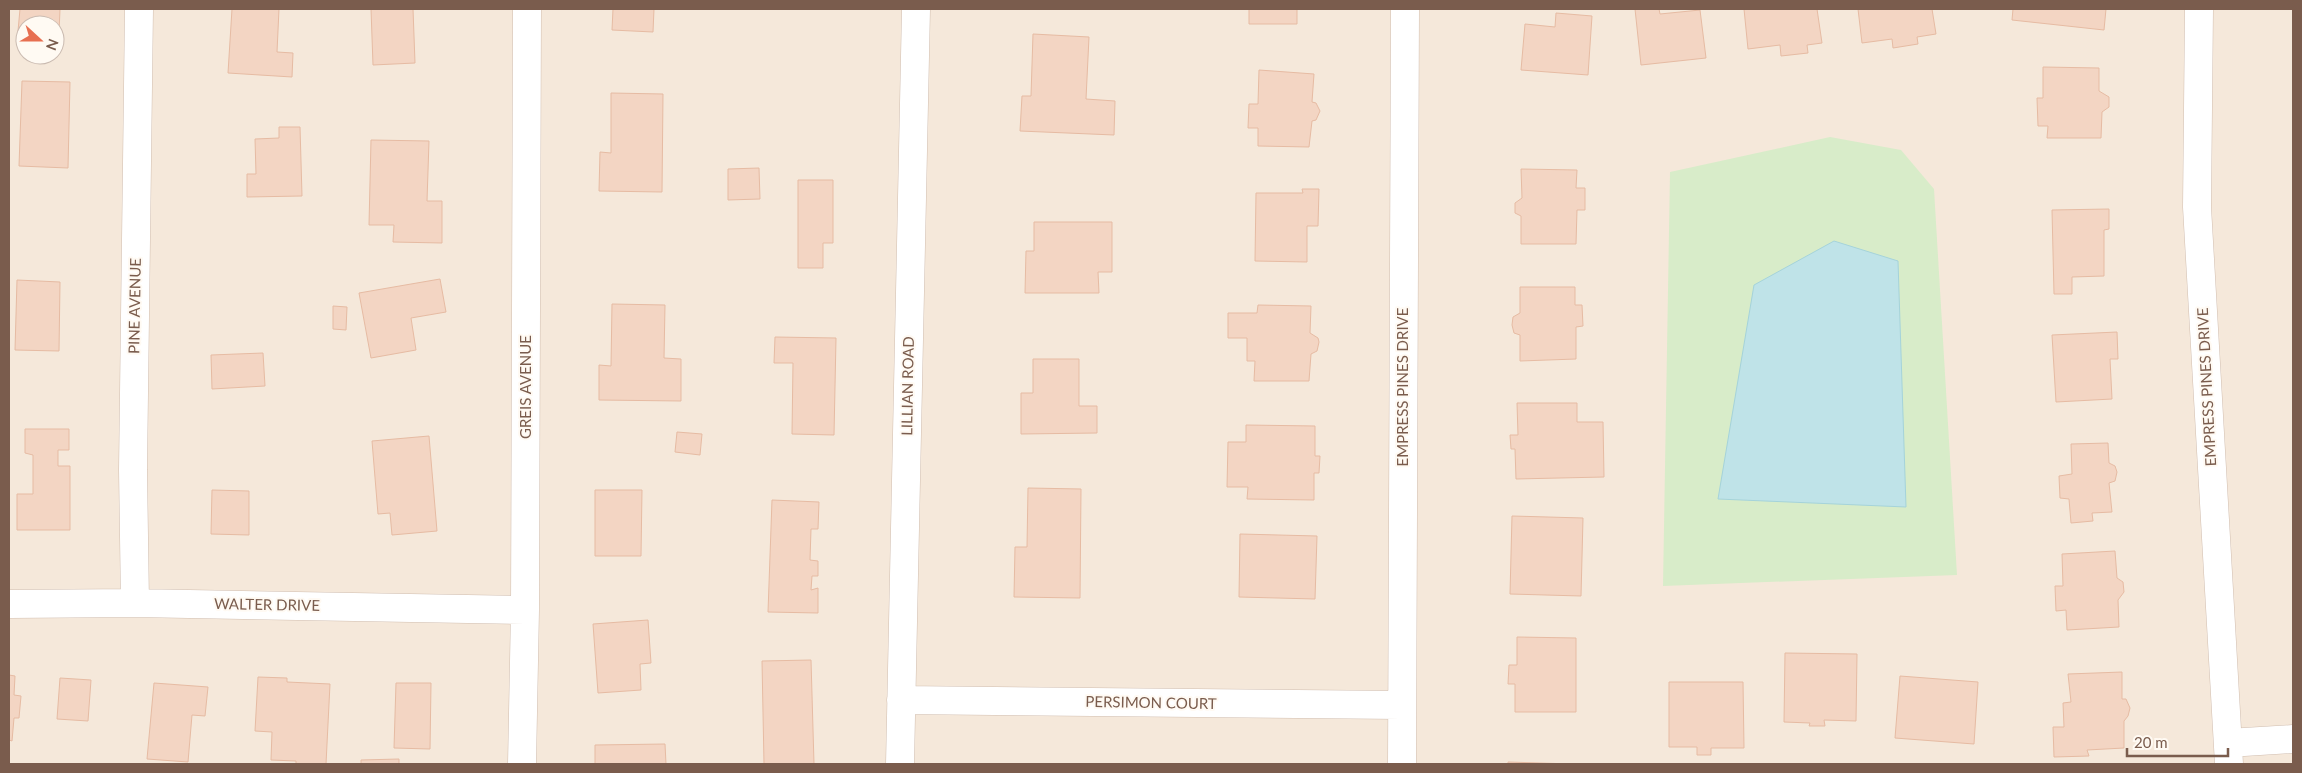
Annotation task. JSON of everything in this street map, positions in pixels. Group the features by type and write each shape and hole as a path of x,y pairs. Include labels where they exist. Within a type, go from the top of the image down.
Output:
{"street":[{"name":"PINE AVENUE","path":"135,603 133,470 139,9"},
{"name":"GREIS AVENUE","path":"522,764 525,610 527,9"},
{"name":"LILLIAN ROAD","path":"900,764 916,9"},
{"name":"EMPRESS PINES DRIVE","path":"1402,764 1405,9"},
{"name":"EMPRESS PINES DRIVE","path":"2199,9 2197,207 2228,754"},
{"name":"WALTER DRIVE","path":"9,604 135,603 525,610"},
{"name":"PERSIMON COURT","path":"901,700 1401,705"},
{"path":"2228,754 2293,739"}],"shaded area":[{"path":"9,9 2293,9 2293,764 9,764"}],"green space":[{"path":"1830,137 1901,150 1934,189 1957,575 1663,586 1670,172"}],"water":[{"path":"1834,241 1898,261 1906,507 1718,499 1754,285"}],"building":[{"path":"20,9 60,9 60,15 19,15"},
{"path":"232,9 279,9 277,52 293,53 292,77 228,73"},
{"path":"371,9 413,9 415,63 373,65"},
{"path":"613,9 654,9 653,32 612,30"},
{"path":"1249,9 1297,9 1297,24 1249,24"},
{"path":"1635,9 1659,9 1660,14 1700,10 1706,58 1641,65"},
{"path":"1744,9 1817,9 1822,43 1807,45 1808,53 1781,56 1780,45 1748,49"},
{"path":"1858,9 1932,9 1936,34 1917,37 1918,44 1893,48 1892,39 1862,43"},
{"path":"2013,9 2106,9 2104,30 2012,20"},
{"path":"1556,13 1592,16 1588,75 1521,70 1525,24 1555,27"},
{"path":"1033,34 1089,37 1086,99 1115,101 1114,135 1020,131 1022,96 1031,96"},
{"path":"2043,67 2099,68 2099,91 2109,97 2109,107 2102,112 2101,138 2047,138 2048,126 2038,126 2037,98 2043,98"},
{"path":"1259,70 1314,74 1312,102 1316,103 1320,111 1316,120 1312,121 1309,147 1258,146 1258,128 1248,128 1249,104 1258,104"},
{"path":"22,81 70,82 68,168 19,166"},
{"path":"611,93 663,94 662,192 599,191 600,152 611,153"},
{"path":"279,127 300,127 302,196 247,197 247,174 256,174 255,139 279,138"},
{"path":"371,140 429,141 427,201 442,201 442,243 393,242 394,225 369,225"},
{"path":"759,168 760,199 728,200 728,169"},
{"path":"1521,169 1577,170 1576,188 1585,188 1585,210 1577,210 1576,244 1521,244 1521,216 1515,213 1515,203 1522,198"},
{"path":"798,180 833,180 833,243 823,243 823,268 798,268"},
{"path":"1302,189 1319,189 1318,226 1307,226 1307,262 1255,261 1256,193 1303,193"},
{"path":"2109,209 2109,229 2104,230 2104,276 2072,277 2072,294 2054,294 2052,210"},
{"path":"1034,222 1112,222 1112,272 1098,272 1099,293 1025,293 1026,251 1034,251"},
{"path":"440,279 446,312 411,318 416,350 371,358 359,293"},
{"path":"17,280 60,282 59,351 15,350"},
{"path":"1520,287 1575,287 1575,305 1582,305 1583,326 1576,327 1576,359 1520,361 1520,335 1514,333 1512,325 1513,317 1520,313"},
{"path":"612,304 665,305 664,358 681,359 681,401 599,400 599,365 611,366"},
{"path":"1258,305 1311,306 1310,333 1318,338 1319,342 1317,351 1311,354 1309,381 1254,381 1255,361 1247,361 1247,338 1228,338 1228,313 1257,313"},
{"path":"333,306 347,307 346,330 333,329"},
{"path":"2117,332 2118,359 2110,359 2112,399 2056,402 2052,335"},
{"path":"775,337 836,338 834,435 792,434 793,363 774,363"},
{"path":"263,353 265,386 212,389 211,355"},
{"path":"1033,359 1079,359 1079,406 1097,406 1097,433 1021,434 1021,393 1033,393"},
{"path":"1517,403 1577,403 1577,422 1603,422 1604,477 1516,479 1515,449 1511,449 1510,435 1518,435"},
{"path":"1246,425 1315,426 1315,456 1320,456 1319,473 1314,473 1314,500 1247,499 1248,487 1227,487 1228,442 1246,442"},
{"path":"25,429 69,429 69,450 58,450 58,466 70,466 70,530 17,530 17,494 33,494 33,455 25,453"},
{"path":"677,432 702,434 700,455 675,452"},
{"path":"429,436 437,531 392,535 390,513 378,514 372,441"},
{"path":"2108,443 2109,463 2115,466 2117,472 2115,481 2109,483 2112,512 2092,513 2093,521 2071,523 2069,499 2060,498 2059,476 2072,474 2071,444"},
{"path":"1028,488 1081,489 1080,598 1014,597 1015,547 1027,547"},
{"path":"212,490 249,491 249,535 211,534"},
{"path":"595,490 642,490 641,556 595,556"},
{"path":"772,500 819,502 818,529 811,529 810,560 818,561 818,576 812,576 811,590 818,588 818,613 768,612"},
{"path":"1512,516 1583,518 1581,596 1510,594"},
{"path":"1240,534 1317,536 1315,599 1239,597"},
{"path":"2115,551 2117,578 2123,582 2124,592 2118,600 2119,627 2067,630 2066,610 2056,611 2055,586 2063,586 2062,554"},
{"path":"648,620 651,663 640,664 641,690 598,693 593,624"},
{"path":"1517,637 1576,638 1576,712 1515,712 1515,684 1508,684 1509,665 1517,665"},
{"path":"1785,653 1857,654 1856,721 1824,720 1825,726 1809,726 1810,723 1784,722"},
{"path":"811,660 814,764 764,764 762,661"},
{"path":"2122,672 2122,699 2126,699 2130,708 2128,716 2124,721 2124,748 2087,750 2089,756 2054,757 2053,727 2064,727 2063,703 2071,702 2068,674"},
{"path":"9,675 15,676 14,695 21,696 19,718 14,718 12,741 9,740"},
{"path":"1900,676 1978,682 1974,744 1895,738"},
{"path":"258,677 287,678 287,682 330,684 326,764 296,764 296,761 271,760 272,732 255,731"},
{"path":"60,678 91,680 88,721 57,719"},
{"path":"1669,682 1743,682 1744,748 1711,748 1711,755 1697,755 1697,747 1669,747"},
{"path":"154,683 208,687 205,716 192,715 188,762 147,759"},
{"path":"396,683 431,683 430,749 394,748"},
{"path":"665,744 666,764 595,764 595,745"},
{"path":"399,759 399,764 361,764 361,760"},
{"path":"1508,762 1572,764 1508,764"}]}
